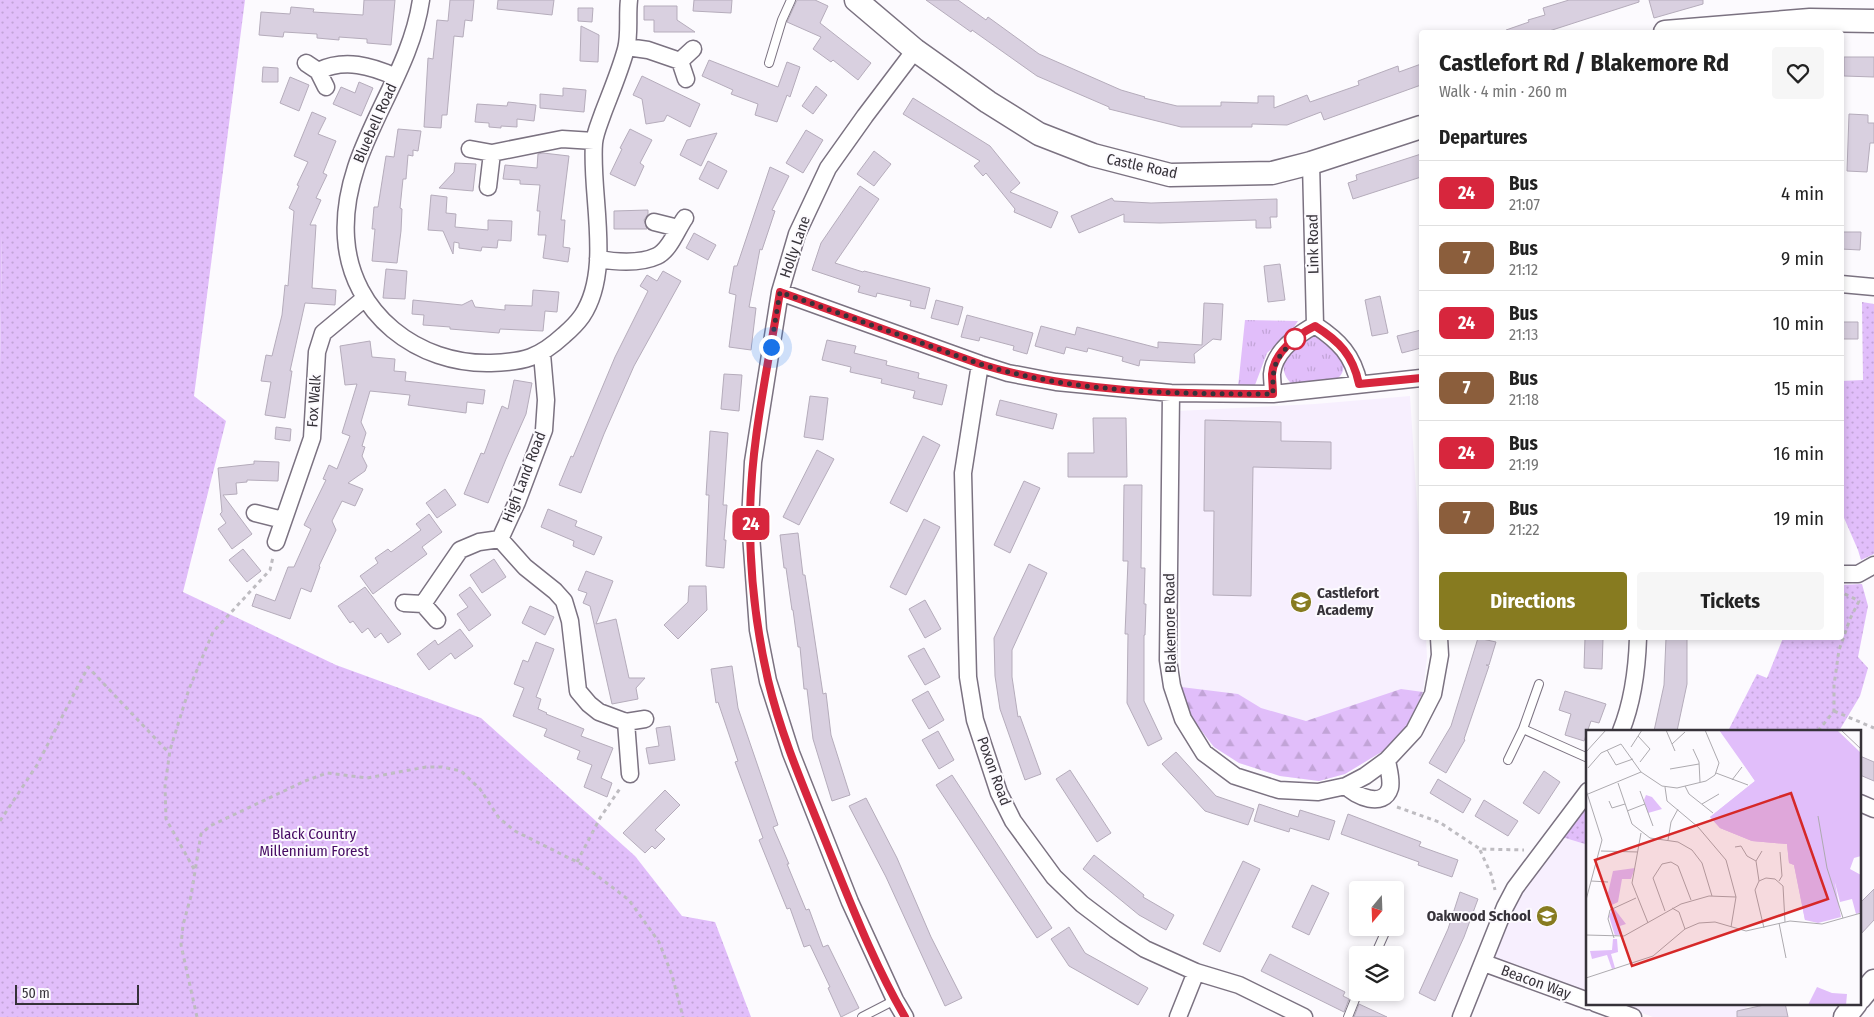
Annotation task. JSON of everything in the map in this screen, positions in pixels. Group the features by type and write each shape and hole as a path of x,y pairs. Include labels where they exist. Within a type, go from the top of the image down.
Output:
{"street":[{"name":"Bluebell Road","path":"421,0 410,47 360,153 348,196 346,239 349,258 365,298 391,328 409,342 428,352 472,363 498,363 523,360 542,354 574,326 582,316 594,290 598,277 594,141 627,47 629,0"},
{"name":"Castle Road","path":"856,0 915,50 988,102 1039,134 1092,155 1170,175 1272,172 1311,163 1419,128"},
{"path":"1713,30 1874,21"},
{"path":"627,47 648,50 680,61"},
{"path":"680,61 693,49"},
{"name":"Holly Lane","path":"905,1017 895,1000 850,902 791,753 768,682 758,630 750,521 754,462 780,292 797,234 828,168 864,116 915,50"},
{"path":"680,61 686,79"},
{"name":"Bluebell Road","path":"326,87 312,67 350,63 374,67 396,77"},
{"path":"470,149 492,153 562,139 594,141"},
{"path":"488,187 492,153"},
{"name":"Link Road","path":"1311,163 1315,326"},
{"path":"598,259 638,261 658,256 669,244 681,223 654,222"},
{"path":"1844,284 1874,287"},
{"path":"780,292 980,364 1008,373 1056,382 1171,393 1273,394 1419,378"},
{"name":"Fox Walk","path":"276,542 312,438 317,352 323,333 365,298"},
{"path":"1273,394 1272,373 1278,356 1299,334 1315,326 1327,333 1350,358 1356,370 1359,384"},
{"name":"High Land Road","path":"500,539 517,502 544,430 546,400 542,354"},
{"name":"Poxon Road","path":"980,364 963,474 968,677 975,720 999,794 1013,821 1054,877 1082,904 1115,929 1145,949 1196,972 1239,985 1304,1017"},
{"name":"Blakemore Road","path":"1171,393 1168,660 1172,686 1183,719 1204,753 1235,776 1279,790 1318,792 1346,786 1365,776 1387,760 1414,731 1433,694 1440,655 1439,640"},
{"path":"255,513 283,520"},
{"name":"High Land Road","path":"424,604 460,550 479,542 500,539"},
{"name":"High Land Road","path":"500,539 526,567 564,601 570,621 578,691 588,704 599,712 626,722 645,719"},
{"path":"1844,574 1858,574 1874,565"},
{"path":"404,603 424,604 437,620"},
{"path":"1621,730 1637,673 1638,640"},
{"path":"626,722 630,774"},
{"path":"1346,786 1358,796 1371,799 1381,798 1390,788 1387,760"},
{"path":"1462,1017 1505,908 1515,888 1586,794"},
{"name":"Beacon Way","path":"1484,963 1586,1000"},
{"path":"1178,1017 1196,972"},
{"path":"1862,996 1874,982"},
{"path":"1598,1004 1633,1017"},
{"path":"1845,1017 1855,1004"}],"lane":[{"path":"769,63 782,20 792,0"},
{"path":"1508,760 1523,729 1539,684"},
{"path":"1523,729 1586,757"},
{"path":"862,1017 895,1000"},
{"path":"1348,1017 1354,1001"}],"path":[{"path":"194,870 166,818 165,786 170,754 189,689 213,632 270,570 276,542"},
{"path":"1844,594 1859,601 1844,636"},
{"path":"1819,730 1834,711 1834,686 1839,650 1843,640"},
{"path":"0,821 37,765 88,667 170,754"},
{"path":"1834,711 1874,728"},
{"path":"197,1017 181,945 201,834 210,826 305,781 327,773 368,778 426,767 442,767 461,771 480,789 499,818 515,831 583,865 629,900 659,942 672,974 683,1017"},
{"path":"577,862 600,818 630,774"},
{"path":"1381,798 1398,807 1439,822 1480,849 1491,874 1496,897 1505,908"},
{"path":"1480,849 1522,849 1538,856"}],"shaded area":[{"name":"Castlefort Academy","path":"1410,396 1419,535 1419,640 1426,640 1427,657 1423,692 1407,726 1383,751 1345,774 1319,781 1280,776 1239,763 1214,747 1190,716 1181,687 1178,411 1315,404"},
{"name":"Oakwood School","path":"1562,837 1586,844 1586,993 1491,961 1510,907"},
{"path":"1617,1004 1747,1004 1745,1017 1653,1017"}],"green space":[{"name":"Black Country Millennium Forest","path":"0,0 245,0 194,396 226,421 183,592 336,665 481,718 635,856 682,916 715,922 751,1017 0,1017 0,369 2,234 0,234"},
{"path":"0,234 2,234 0,369"},
{"path":"1862,302 1874,304 1874,554 1861,560 1844,518 1844,381 1863,380"},
{"path":"1245,320 1298,321 1292,330 1267,353 1255,385 1238,387"},
{"path":"1312,337 1320,337 1326,340 1337,350 1343,363 1341,375 1335,380 1295,387 1284,372 1286,359 1297,347"},
{"path":"1862,584 1868,606 1858,657 1868,668 1860,696 1840,730 1729,730 1757,674 1767,678 1782,640 1844,640 1844,585"},
{"path":"1181,687 1238,694 1261,708 1306,721 1401,689 1423,692 1407,726 1383,751 1345,774 1319,781 1280,776 1239,763 1214,747 1190,716"},
{"path":"1586,805 1586,844 1562,837"}],"building":[{"path":"364,0 395,0 391,45 367,43 367,39 339,37 339,40 317,38 317,34 284,32 283,37 259,35 261,12 290,14 291,7 314,9 313,12 363,15"},
{"path":"450,0 474,0 472,21 465,20 463,37 454,36 447,115 442,115 441,128 424,127 428,58 433,59 437,20 448,21"},
{"path":"498,0 554,0 552,15 497,9"},
{"path":"694,0 732,0 731,13 693,11"},
{"path":"797,0 815,0 828,6 820,23 871,63 858,80 833,60 831,62 813,49 821,37 787,22"},
{"path":"926,0 958,0 986,20 988,17 1039,54 1121,90 1177,106 1221,106 1221,102 1258,103 1258,96 1274,96 1274,108 1307,95 1310,102 1359,85 1358,81 1398,66 1399,72 1419,65 1419,86 1324,120 1321,112 1287,125 1252,124 1252,127 1181,127 1109,109 1109,107 1037,76 972,30 971,32"},
{"path":"1569,0 1639,0 1639,2 1552,30 1506,30 1545,15 1543,8"},
{"path":"1649,0 1703,0 1703,4 1654,18"},
{"path":"644,6 677,6 677,20 695,32 654,32 654,20 644,20"},
{"path":"578,8 593,8 592,22 578,21"},
{"path":"581,26 599,35 598,62 580,61"},
{"path":"1844,57 1874,57 1874,77 1844,76"},
{"path":"709,60 778,87 787,62 800,67 790,97 787,95 777,122 755,115 758,104 731,94 733,90 702,76"},
{"path":"263,67 278,68 278,82 262,82"},
{"path":"642,76 700,104 690,127 667,115 664,121 646,124 642,99 633,95"},
{"path":"290,77 309,85 299,111 280,103"},
{"path":"359,82 373,88 361,116 333,104 341,87 355,93"},
{"path":"816,86 827,95 813,114 802,106"},
{"path":"563,88 586,90 584,112 540,108 540,94 563,96"},
{"path":"913,98 990,146 1020,183 1010,192 1058,212 1051,228 1014,212 1015,209 986,173 983,176 974,166 980,161 903,114"},
{"path":"508,102 536,105 534,121 517,119 517,127 501,126 501,128 489,127 489,123 475,122 477,104 507,106"},
{"path":"312,112 326,118 318,134 336,141 323,173 327,175 316,198 321,200 310,225 316,225 312,288 336,290 335,305 305,303 290,371 292,371 285,418 265,415 271,382 261,381 266,355 272,356 282,315 285,285 288,286 294,211 289,208 308,162 294,156"},
{"path":"1849,114 1868,115 1868,123 1874,123 1874,143 1870,143 1867,172 1847,171"},
{"path":"398,129 421,131 418,151 413,150 413,156 408,155 406,179 403,179 400,208 402,209 401,231 397,263 372,261 375,229 372,229 374,207 378,207 386,156 394,157"},
{"path":"630,129 652,140 640,163 644,166 635,186 610,174"},
{"path":"806,130 823,140 803,173 786,163"},
{"path":"717,133 701,166 680,155 687,140"},
{"path":"874,151 891,164 874,186 857,174"},
{"path":"538,154 569,156 561,220 565,220 563,247 570,248 568,262 543,258 546,235 538,235 540,211 537,211 540,185 520,184 520,180 503,179 505,165 537,168"},
{"path":"1419,155 1419,178 1353,199 1348,183 1357,180 1356,175"},
{"path":"708,161 727,171 718,189 699,179"},
{"path":"455,163 476,164 473,191 439,188 454,172"},
{"path":"770,167 789,176 772,210 775,211 762,250 760,249 749,307 756,308 751,350 729,347 736,295 729,293 734,266 737,266"},
{"path":"860,186 879,199 835,263 863,272 930,288 925,309 910,306 911,301 877,293 876,297 858,292 860,286 812,270 821,243"},
{"path":"431,195 447,197 446,213 456,214 455,227 488,230 488,220 512,221 511,241 498,240 497,248 482,247 481,251 459,248 459,243 454,242 453,254 443,231 428,230"},
{"path":"1112,198 1114,201 1151,203 1277,199 1277,217 1270,217 1271,228 1256,228 1256,220 1160,223 1124,222 1124,214 1079,233 1071,216"},
{"path":"648,210 644,220 647,229 614,229 614,211"},
{"path":"1844,232 1861,232 1860,250 1844,249"},
{"path":"694,233 716,245 708,260 686,248"},
{"path":"1280,264 1285,300 1268,302 1264,266"},
{"path":"386,269 407,271 405,299 383,298"},
{"path":"663,271 681,281 634,366 581,493 559,485 571,456 573,457 615,357 648,291 640,286 647,275 657,281"},
{"path":"533,290 559,292 557,312 545,311 543,331 500,329 499,333 450,329 450,327 423,325 424,315 412,314 413,300 462,305 472,300 475,307 505,310 505,305 532,306"},
{"path":"1380,296 1388,333 1372,336 1365,300"},
{"path":"936,300 963,307 958,325 931,318"},
{"path":"1204,303 1223,304 1221,340 1213,339 1194,354 1195,363 1140,360 1139,366 1122,361 1123,357 1088,348 1087,352 1066,347 1064,354 1035,346 1041,326 1075,335 1077,327 1158,348 1158,342 1202,345"},
{"path":"967,315 1033,333 1027,354 1013,350 1014,346 980,337 979,341 961,337"},
{"path":"1844,322 1858,322 1858,339 1844,339"},
{"path":"1419,330 1419,349 1402,353 1397,336"},
{"path":"827,340 856,346 854,353 887,361 886,365 919,373 918,378 947,385 942,405 913,398 915,391 881,383 882,379 850,372 851,367 822,360"},
{"path":"370,341 372,357 395,359 394,371 406,372 405,381 485,390 483,404 467,402 466,413 408,405 410,395 370,391 361,422 366,433 362,446 365,447 362,456 367,466 365,471 348,483 363,489 355,506 342,501 332,521 336,530 319,566 311,592 301,588 290,619 252,606 256,594 275,601 288,567 294,567 311,529 304,525 326,480 323,479 329,465 337,469 350,436 342,433 357,384 345,385 340,346"},
{"path":"724,374 742,375 739,411 721,409"},
{"path":"514,380 532,383 526,414 488,503 464,494 481,453 484,454 502,406 508,409"},
{"path":"810,396 828,398 823,440 804,437"},
{"path":"1000,400 1057,414 1053,429 996,415"},
{"path":"1093,418 1126,418 1127,477 1068,477 1068,453 1094,453"},
{"path":"1205,420 1281,422 1281,441 1331,442 1331,469 1253,467 1251,596 1213,595 1214,511 1204,511"},
{"path":"276,427 291,429 290,441 275,439"},
{"path":"710,431 728,433 723,505 727,505 724,568 706,566 709,495 706,495"},
{"path":"923,436 940,445 907,512 890,503"},
{"path":"817,450 834,459 799,525 783,517"},
{"path":"254,461 279,462 278,481 247,480 247,482 236,483 237,494 223,495 252,534 232,549 218,529 226,523 220,514 222,512 218,468 254,464"},
{"path":"1024,481 1040,488 1010,553 994,545"},
{"path":"1124,485 1142,485 1141,568 1145,568 1144,604 1146,604 1144,701 1162,739 1148,746 1127,703 1128,634 1125,634 1128,561 1123,561"},
{"path":"445,489 456,505 437,518 426,503"},
{"path":"548,509 577,521 575,526 602,537 594,555 573,546 574,541 541,527"},
{"path":"429,514 442,532 422,547 427,554 373,594 360,576 378,563 375,558 388,549 391,552 421,530 416,524"},
{"path":"924,519 940,527 906,595 890,587"},
{"path":"798,533 803,575 805,575 823,694 826,693 831,735 850,795 832,801 813,739 807,689 804,689 800,647 798,647 786,568 784,568 780,535"},
{"path":"243,549 261,571 247,582 229,560"},
{"path":"494,559 506,577 482,593 470,575"},
{"path":"1029,564 1047,573 1012,650 1012,677 1018,717 1020,716 1041,774 1025,780 1000,709 995,676 994,638"},
{"path":"586,571 613,581 596,624 616,619 629,678 645,678 636,688 638,699 612,704 590,606 583,603 587,593 578,590"},
{"path":"689,586 706,586 707,610 678,639 664,625 688,602"},
{"path":"365,587 401,634 388,643 381,633 375,638 368,628 362,633 353,621 350,623 338,606"},
{"path":"470,587 491,615 469,631 457,614 468,607 459,595"},
{"path":"925,600 941,629 925,638 909,609"},
{"path":"530,606 554,617 545,635 522,623"},
{"path":"460,629 473,646 455,659 451,653 429,670 417,654 435,640 438,645"},
{"path":"1477,640 1496,642 1489,665 1486,665 1489,666 1465,740 1446,773 1429,763 1451,726"},
{"path":"1585,640 1603,640 1602,669 1584,668"},
{"path":"1666,640 1687,640 1687,684 1677,730 1654,730 1664,685"},
{"path":"536,642 554,649 536,697 541,699 538,709 584,729 581,736 613,748 601,778 612,783 607,797 584,787 592,765 577,759 580,751 544,736 547,729 513,716 524,688 514,684 523,660 528,662"},
{"path":"924,648 940,677 925,685 908,656"},
{"path":"732,666 738,708 778,825 773,827 806,910 809,909 823,947 828,945 859,1008 841,1017 828,988 830,987 810,945 804,947 790,908 787,909 759,840 763,838 735,762 738,761 718,702 716,703 711,669"},
{"path":"928,691 944,720 929,729 912,700"},
{"path":"1565,691 1606,704 1599,723 1591,721 1588,730 1586,730 1584,741 1565,735 1571,714 1559,710"},
{"path":"670,726 675,760 649,764 646,748 659,746 656,728"},
{"path":"938,731 954,760 939,769 922,740"},
{"path":"1176,752 1216,796 1254,809 1248,825 1205,811 1162,764"},
{"path":"1862,757 1874,762 1874,781 1862,776"},
{"path":"1070,770 1111,833 1097,842 1056,779"},
{"path":"1544,771 1560,782 1539,814 1523,803"},
{"path":"952,775 1052,928 1037,938 936,785"},
{"path":"1438,779 1471,799 1463,813 1430,793"},
{"path":"665,790 680,805 655,830 665,839 655,849 652,846 645,853 623,833"},
{"path":"866,798 897,858 931,937 962,998 945,1006 886,877 849,806"},
{"path":"1484,800 1518,821 1508,836 1475,816"},
{"path":"1259,804 1298,817 1300,810 1335,821 1329,840 1290,828 1289,832 1254,821"},
{"path":"1348,814 1421,842 1419,846 1458,860 1452,877 1418,865 1419,862 1341,834"},
{"path":"1094,855 1144,895 1143,897 1174,915 1166,930 1139,915 1083,869"},
{"path":"1243,861 1260,869 1220,952 1203,944"},
{"path":"1312,885 1329,893 1309,935 1292,927"},
{"path":"1874,889 1874,920 1862,933 1862,901"},
{"path":"1460,892 1478,899 1464,937 1435,1001 1419,993 1448,929"},
{"path":"1069,927 1085,953 1148,988 1138,1005 1069,966 1051,939"},
{"path":"1270,954 1345,992 1343,996 1349,999 1344,1012 1261,971"},
{"path":"1359,1004 1387,1017 1354,1017"},
{"path":"1768,1004 1785,1004 1788,1017 1737,1017 1737,1011"}],"bus line":[{"name":"24","path":"905,1017 895,1000 850,902 791,753 768,682 758,630 750,521 754,462 780,292 980,364 1008,373 1056,382 1171,393 1273,394 1272,373 1278,356 1299,334 1315,326 1327,333 1350,358 1356,370 1359,384 1419,378"}],"place":[{"name":"Castlefort Academy","path":"1301,602"},
{"name":"Oakwood School","path":"1547,916"}],"route":[{"path":"771,347 780,292 1008,373 1056,382 1171,393 1273,394 1272,373 1278,356 1299,334 1295,339"}]}
